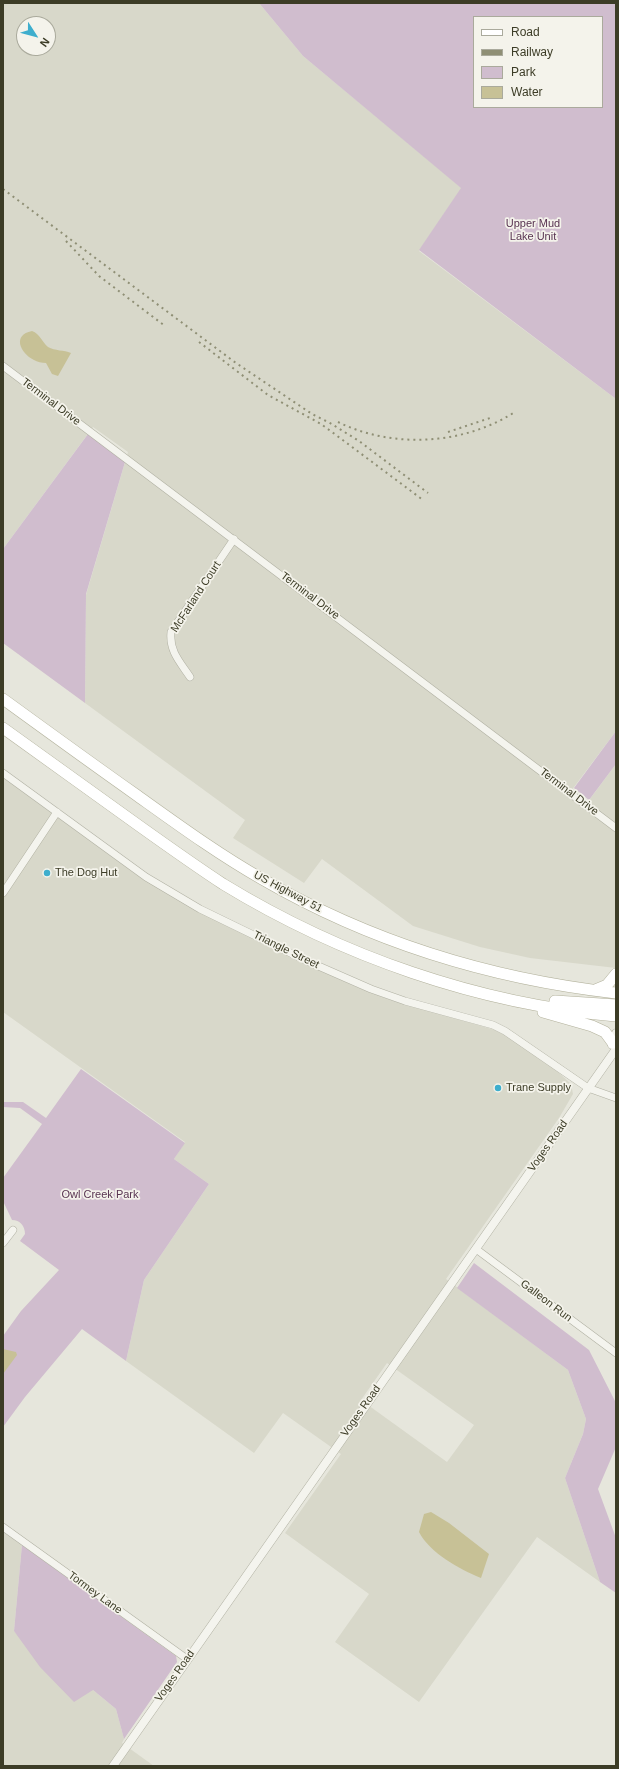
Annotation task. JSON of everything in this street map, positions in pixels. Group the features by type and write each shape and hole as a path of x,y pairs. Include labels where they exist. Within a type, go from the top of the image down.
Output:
{"main road":[{"name":"US Highway 51","path":"3,700 209,847 263,880 319,909 376,934 444,958 528,979 616,993"},
{"path":"3,728 196,866 279,915 334,942 395,966 455,985 505,998 578,1012 616,1016"},
{"path":"595,990 607,985 616,974"},
{"path":"505,998 527,1007 592,1026 605,1032 614,1045"},
{"path":"516,1000 536,998 588,1004 616,1005"}],"street":[{"name":"Terminal Drive","path":"3,366 616,828"},
{"name":"McFarland Court","path":"190,677 170,643 171,632 234,539"},
{"name":"Triangle Street","path":"3,773 146,877 200,909 307,961 371,989 405,1001 505,1030 588,1088 616,1098"},
{"path":"3,893 57,812"},
{"name":"Voges Road","path":"113,1766 588,1088 614,1045"},
{"path":"3,1243 13,1230"},
{"name":"Galleon Run","path":"476,1249 616,1353"},
{"name":"Tormey Lane","path":"3,1527 187,1659"}],"shaded area":[{"path":"3,3 259,3 303,56 462,188 419,251 616,399 616,731 568,795 584,807 616,764 616,968 530,958 480,947 413,926 322,859 304,883 233,838 245,820 85,703 86,595 128,452 93,427 3,549"},
{"path":"3,776 163,890 352,985 388,999 495,1030 505,1035 557,1071 571,1084 573,1094 559,1118 446,1279 568,1370 586,1419 583,1434 565,1478 600,1582 537,1537 419,1702 335,1642 369,1594 285,1533 341,1454 283,1413 254,1453 126,1361 144,1280 209,1184 174,1159 185,1142 3,1012","holes":["387,1363 474,1425 447,1462 361,1400"]},
{"path":"3,1531 22,1545 14,1631 116,1709 124,1739 122,1743 154,1766 3,1766"}],"green space":[{"name":"Upper Mud Lake Unit","path":"259,3 616,3 616,399 419,250 461,188 303,56"},
{"path":"88,434 125,462 86,594 85,703 3,643 3,549"},
{"path":"616,731 616,764 589,800 574,788"},
{"name":"Owl Creek Park","path":"81,1069 185,1143 174,1159 209,1184 144,1280 126,1361 82,1329 25,1397 3,1427 3,1336 21,1311 59,1270 20,1241 25,1234 24,1228 20,1222 12,1220 3,1201 3,1178 42,1124 20,1108 3,1107 3,1102 23,1102 46,1118"},
{"path":"474,1263 589,1350 616,1403 616,1447 598,1489 616,1538 616,1593 600,1582 565,1478 583,1434 586,1419 568,1370 457,1288"},
{"path":"22,1545 176,1656 177,1662 124,1739 116,1709 93,1690 74,1702 40,1667 14,1631"}],"water":[{"path":"32,331 37,334 48,347 71,353 58,376 52,374 46,363 34,360 22,349 20,340 22,336"},
{"path":"3,1349 16,1352 17,1355 3,1374"},
{"path":"431,1512 449,1523 489,1554 481,1578 446,1560 424,1540 419,1532 424,1514"}],"railway":[{"path":"3,189 236,363 312,414 359,441 428,493"},
{"path":"66,241 99,276 165,326"},
{"path":"199,342 268,395 321,424 423,500"},
{"path":"338,422 359,431 382,436 428,440 451,437 473,431 495,423 515,412"},
{"path":"448,432 493,417"}],"place":[{"name":"The Dog Hut","path":"47,873"},
{"name":"Trane Supply","path":"498,1088"}]}
